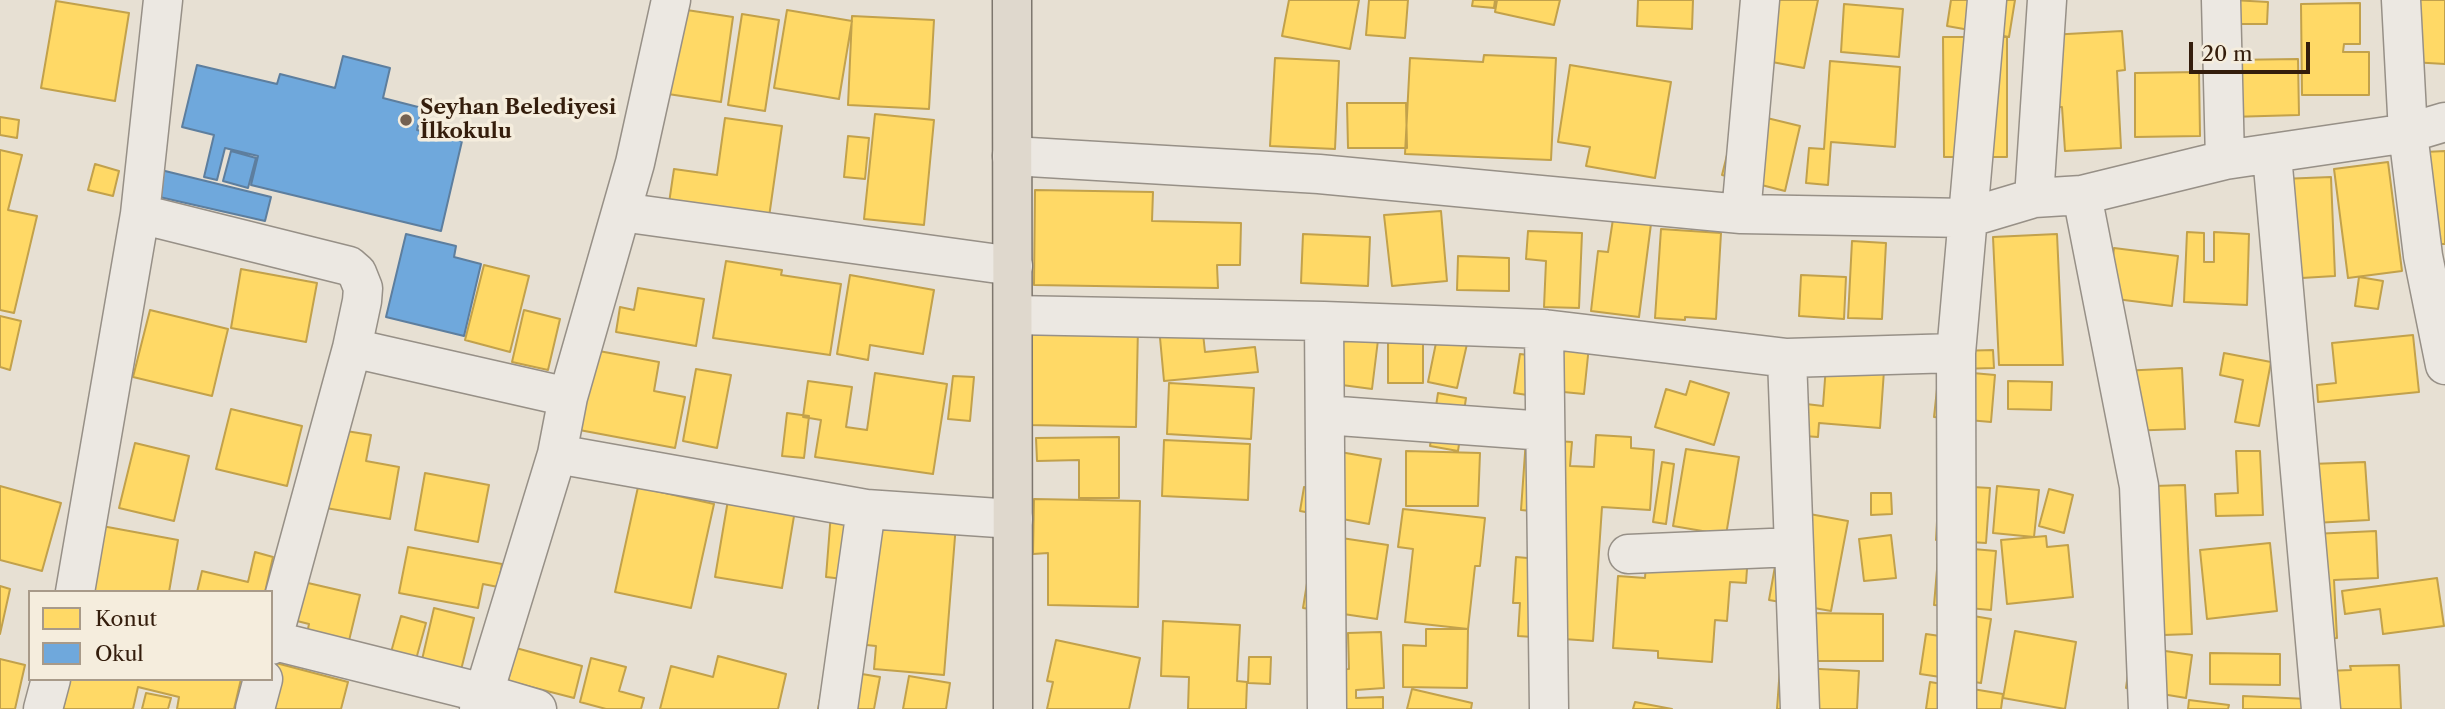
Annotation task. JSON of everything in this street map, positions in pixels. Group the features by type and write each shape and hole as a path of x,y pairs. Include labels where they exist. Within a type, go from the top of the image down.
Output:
{"main road":[{"path":"1012,0 1013,709"}],"street":[{"path":"75,590 140,214 163,0"},
{"path":"481,701 557,454 568,397 635,163 671,0"},
{"path":"1741,214 1760,0"},
{"path":"1957,709 1956,354 1987,0"},
{"path":"2034,198 2047,0"},
{"path":"2221,0 2225,160"},
{"path":"2401,0 2408,133 2423,256 2445,365"},
{"path":"1012,156 1319,174 1741,214 1967,218 2034,198 2082,195 2225,160 2408,133 2445,122"},
{"path":"2272,155 2321,709"},
{"path":"2082,195 2138,486 2148,709"},
{"path":"621,212 1013,265"},
{"path":"140,214 349,266 357,274 363,288 352,348 273,638"},
{"path":"1013,315 1324,321 1544,329 1787,358 1956,354"},
{"path":"1324,321 1328,709"},
{"path":"1544,329 1549,709"},
{"path":"352,348 568,397"},
{"path":"1787,358 1800,709"},
{"path":"1325,415 1545,430"},
{"path":"557,454 866,509 1013,519"},
{"path":"838,709 866,509"},
{"path":"1628,554 1794,547"},
{"path":"273,642 481,701 537,709"},
{"path":"43,709 50,681"},
{"path":"255,709 262,681"}],"building: Konut":[{"path":"1289,0 1359,0 1350,49 1282,36"},
{"path":"1369,0 1408,0 1405,38 1366,35"},
{"path":"1473,0 1495,0 1494,8 1472,6"},
{"path":"1497,0 1560,0 1554,25 1495,12"},
{"path":"1638,0 1693,0 1692,29 1637,26"},
{"path":"1751,0 1818,0 1804,68 1740,56"},
{"path":"1951,0 2015,0 2009,37 1947,26"},
{"path":"2232,0 2268,2 2267,24 2232,24"},
{"path":"2414,0 2445,0 2445,64 2411,62"},
{"path":"56,1 129,13 115,101 41,88"},
{"path":"2360,3 2360,44 2344,44 2343,52 2369,52 2369,95 2302,95 2301,4"},
{"path":"1844,4 1903,9 1899,57 1841,52"},
{"path":"680,9 733,17 721,102 668,94"},
{"path":"787,10 852,21 839,99 774,88"},
{"path":"742,14 779,20 765,111 728,105"},
{"path":"852,16 934,20 929,109 848,105"},
{"path":"2122,31 2125,70 2117,71 2121,148 2065,151 2062,107 2053,107 2049,35"},
{"path":"1943,37 2007,37 2007,157 1944,157"},
{"path":"1484,55 1556,58 1551,160 1405,154 1410,58 1483,62"},
{"path":"1275,58 1339,61 1335,149 1270,146"},
{"path":"2298,59 2299,115 2230,117 2229,60"},
{"path":"1830,61 1900,67 1895,147 1831,142 1828,185 1806,183 1809,148 1824,149"},
{"path":"1570,65 1671,82 1655,178 1586,166 1590,147 1558,142"},
{"path":"2199,72 2200,136 2135,137 2135,73"},
{"path":"1347,103 1406,103 1407,148 1348,148"},
{"path":"1738,111 1800,126 1785,191 1722,175"},
{"path":"875,114 934,120 924,225 864,219"},
{"path":"0,117 19,120 17,138 0,135"},
{"path":"725,118 782,126 769,217 669,203 674,169 717,175"},
{"path":"848,136 869,138 865,179 844,177"},
{"path":"0,150 22,155 8,210 37,216 14,313 0,310"},
{"path":"2445,151 2445,244 2426,244 2425,152"},
{"path":"2388,162 2402,271 2348,278 2334,169"},
{"path":"95,164 119,171 113,196 88,190"},
{"path":"2331,177 2335,276 2285,279 2281,179"},
{"path":"1035,190 1153,192 1152,221 1241,223 1240,265 1217,265 1218,288 1034,285"},
{"path":"1441,211 1447,281 1392,286 1384,215"},
{"path":"1613,219 1651,224 1639,317 1591,311 1598,251 1608,252"},
{"path":"1661,229 1721,233 1716,319 1655,318"},
{"path":"1528,231 1582,233 1579,308 1544,307 1546,261 1526,259"},
{"path":"2187,232 2204,233 2204,262 2214,262 2214,232 2249,234 2247,305 2184,302"},
{"path":"1303,234 1370,237 1368,286 1301,283"},
{"path":"2057,234 2063,365 1999,365 1993,237"},
{"path":"1852,241 1886,243 1882,319 1848,318"},
{"path":"2114,248 2178,256 2172,306 2108,298"},
{"path":"1458,256 1509,258 1509,291 1457,290"},
{"path":"726,261 782,270 781,275 841,284 830,355 713,338"},
{"path":"484,265 529,276 510,352 465,340"},
{"path":"241,269 317,283 306,342 231,328"},
{"path":"850,275 934,290 923,354 870,345 868,360 837,354"},
{"path":"1801,275 1846,277 1844,319 1799,316"},
{"path":"2359,277 2383,281 2378,309 2355,306"},
{"path":"638,288 704,299 696,346 616,332 620,307 634,310"},
{"path":"150,310 228,329 212,396 133,377"},
{"path":"524,310 560,319 548,370 512,362"},
{"path":"0,316 21,321 10,370 0,367"},
{"path":"1028,324 1138,326 1136,427 1026,425"},
{"path":"1202,324 1205,352 1255,347 1258,372 1164,381 1159,327"},
{"path":"1333,330 1378,340 1372,389 1327,383"},
{"path":"1388,334 1423,334 1423,383 1388,383"},
{"path":"2413,335 2419,392 2318,402 2317,385 2336,383 2332,343"},
{"path":"1437,338 1467,344 1457,388 1428,382"},
{"path":"1558,343 1589,346 1584,394 1553,391"},
{"path":"588,349 659,362 654,391 685,397 675,448 574,429"},
{"path":"1993,350 1994,368 1958,369 1958,351"},
{"path":"1827,352 1885,356 1880,428 1819,423 1818,437 1804,436 1806,404 1823,406"},
{"path":"2224,353 2271,362 2259,426 2235,422 2243,380 2220,375"},
{"path":"1520,354 1552,358 1547,398 1514,393"},
{"path":"2182,368 2185,429 2123,431 2121,371"},
{"path":"696,369 731,375 717,448 683,441"},
{"path":"1939,370 1995,375 1991,422 1934,417"},
{"path":"875,373 947,384 933,474 815,457 821,420 803,417 808,381 852,387 846,427 867,430"},
{"path":"953,376 974,377 970,421 948,419"},
{"path":"1690,381 1729,393 1714,445 1655,427 1666,389 1686,395"},
{"path":"2008,381 2052,382 2051,410 2008,409"},
{"path":"1169,383 1254,388 1251,439 1167,434"},
{"path":"1438,393 1466,398 1458,451 1430,446"},
{"path":"231,409 302,426 287,486 216,469"},
{"path":"787,413 809,416 804,458 782,456"},
{"path":"340,430 371,435 366,461 399,467 390,519 326,508"},
{"path":"1596,435 1631,437 1631,448 1654,450 1650,510 1602,507 1593,641 1518,636 1520,603 1513,603 1516,557 1539,559 1542,512 1521,510 1526,439 1572,442 1570,466 1594,467"},
{"path":"1119,437 1119,498 1079,498 1079,460 1037,461 1036,438"},
{"path":"1164,440 1250,444 1248,500 1162,496"},
{"path":"135,443 189,456 174,521 119,508"},
{"path":"1686,449 1739,457 1726,535 1673,526"},
{"path":"1406,451 1480,453 1478,506 1406,506"},
{"path":"2236,451 2260,451 2263,515 2216,516 2215,494 2238,493"},
{"path":"1340,452 1381,459 1369,524 1300,511 1304,487 1333,492"},
{"path":"1662,462 1674,464 1666,524 1653,522"},
{"path":"2365,462 2369,520 2314,523 2311,464"},
{"path":"425,473 489,485 478,542 415,530"},
{"path":"1939,485 1990,488 1986,543 1936,540"},
{"path":"2185,485 2192,634 2135,636 2123,487"},
{"path":"0,486 61,503 42,571 0,560"},
{"path":"1997,486 2039,490 2034,537 1993,533"},
{"path":"638,487 714,504 691,608 615,592"},
{"path":"2049,489 2073,495 2064,533 2039,526"},
{"path":"1871,493 1891,493 1892,514 1871,515"},
{"path":"1034,499 1140,501 1138,607 1048,605 1048,553 1033,554"},
{"path":"728,500 795,510 782,588 715,577"},
{"path":"1403,509 1485,518 1480,566 1475,566 1468,629 1405,622 1413,549 1398,547"},
{"path":"831,513 956,524 944,675 874,669 876,646 838,642 843,579 826,577"},
{"path":"1804,513 1848,521 1831,611 1769,600 1779,544"},
{"path":"102,526 178,540 169,590 90,590"},
{"path":"2376,531 2378,578 2334,580 2337,638 2317,639 2313,534"},
{"path":"1315,534 1388,545 1377,619 1303,608"},
{"path":"1891,535 1896,578 1864,581 1859,539"},
{"path":"2046,536 2047,547 2068,545 2073,597 2007,604 2001,540"},
{"path":"2270,543 2277,611 2207,619 2200,550"},
{"path":"1939,546 1996,551 1991,610 1934,605"},
{"path":"408,547 502,564 498,587 483,584 478,608 399,593"},
{"path":"1647,548 1748,555 1746,583 1730,582 1727,621 1715,620 1712,662 1658,658 1658,651 1613,648 1618,576 1645,578"},
{"path":"255,552 273,557 265,590 197,590 202,571 248,582"},
{"path":"2437,578 2444,626 2383,634 2380,609 2345,614 2342,591"},
{"path":"295,580 360,595 347,649 306,638 309,624 285,618"},
{"path":"0,586 10,589 0,634"},
{"path":"434,608 474,618 460,674 421,664"},
{"path":"1950,612 1991,619 1981,683 1920,674 1926,634 1947,637"},
{"path":"1804,613 1883,614 1883,661 1804,661"},
{"path":"401,616 426,623 415,663 390,656"},
{"path":"1163,621 1240,625 1237,681 1247,682 1246,709 1188,709 1189,677 1161,676"},
{"path":"1426,629 1468,629 1467,688 1403,687 1403,645 1426,646"},
{"path":"2015,631 2076,642 2065,709 2003,698"},
{"path":"1381,632 1384,688 1356,690 1356,698 1383,697 1383,709 1311,709 1310,670 1349,669 1348,633"},
{"path":"1056,640 1140,658 1129,709 1047,709 1053,682 1047,681"},
{"path":"2132,646 2192,655 2186,698 2126,688"},
{"path":"516,648 582,666 574,698 508,681"},
{"path":"2210,653 2280,654 2280,685 2210,684"},
{"path":"718,656 786,674 778,709 660,709 671,666 713,677"},
{"path":"1249,657 1271,657 1270,684 1248,683"},
{"path":"591,658 626,667 619,691 644,698 641,709 606,709 580,702"},
{"path":"0,659 25,665 15,709 0,709"},
{"path":"276,663 348,682 341,709 264,709"},
{"path":"2399,665 2401,709 2328,709 2327,671 2351,670 2350,666"},
{"path":"1780,667 1859,671 1857,709 1777,709"},
{"path":"826,668 880,677 874,709 818,709"},
{"path":"909,676 950,683 946,709 903,709"},
{"path":"70,681 241,681 234,709 177,709 179,697 138,687 133,709 63,709"},
{"path":"1930,682 2003,694 2001,709 1926,709"},
{"path":"1412,689 1472,703 1471,709 1407,709"},
{"path":"146,693 171,698 168,709 142,709"},
{"path":"2243,696 2308,699 2308,709 2243,709"},
{"path":"2189,700 2229,705 2228,709 2188,709"},
{"path":"1635,702 1672,709 1633,709"}],"building: Okul":[{"path":"343,56 390,68 383,98 422,108 417,130 462,141 441,231 251,185 258,156 225,148 217,180 204,177 214,135 182,127 197,65 277,84 280,74 335,88"},
{"path":"231,151 256,158 248,188 223,181"},
{"path":"161,170 271,197 265,221 155,196"},
{"path":"406,234 456,246 454,257 481,264 464,336 386,317"}],"place":[{"name":"Seyhan Belediyesi İlkokulu","path":"406,120"}]}
